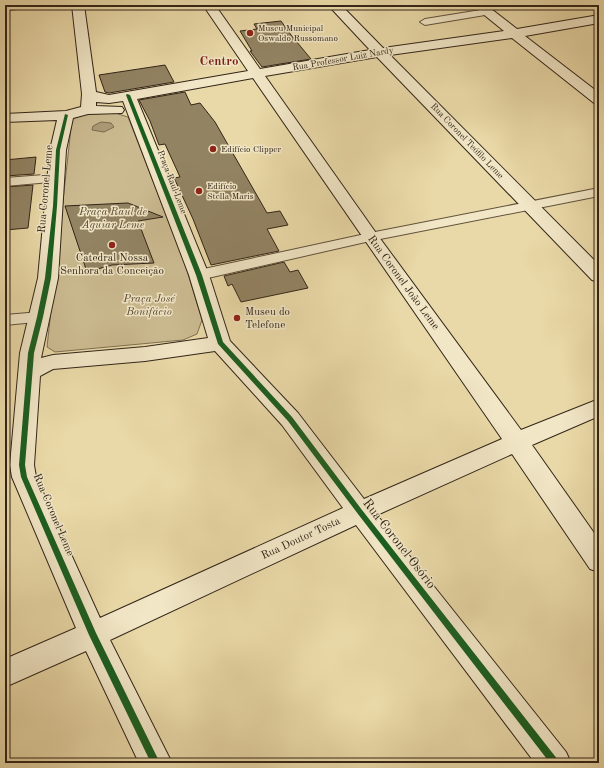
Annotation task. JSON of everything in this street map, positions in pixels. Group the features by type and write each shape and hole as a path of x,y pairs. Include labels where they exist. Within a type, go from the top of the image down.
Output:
{"street":[{"path":"5,7 32,5"},
{"path":"78,5 89,94 88,110"},
{"name":"Rua Coronel João Leme","path":"209,5 370,237 599,560"},
{"name":"Rua Coronel Teófilo Leme","path":"334,5 599,276"},
{"path":"426,22 482,9 516,33 599,100"},
{"name":"Rua Professor Luiz Nardy","path":"89,94 105,99 380,52 516,33 599,19"},
{"name":"Praça Raul Leme","path":"128,95 199,275"},
{"path":"5,118 66,115 88,110 115,110 136,114"},
{"name":"Rua Coronel Leme","path":"66,115 58,150 48,278 30,364 22,465 24,477 93,634 156,763"},
{"path":"5,182 57,178"},
{"path":"30,364 33,369 54,362 144,354 220,343 199,275 370,237 599,192"},
{"path":"5,320 40,317"},
{"name":"Rua Coronel Osório","path":"220,343 290,419 360,512 555,763"},
{"name":"Rua Doutor Tosta","path":"5,673 516,441 599,407"}],"green space":[{"path":"115,113 128,117 184,261 202,320 197,334 183,340 55,352 47,347 72,119 87,114"}],"shaded area":[{"path":"101,122 111,123 114,127 104,132 92,130 93,126"}],"building":[{"path":"281,21 311,59 262,67 250,51 252,51 240,31 257,29 254,24"},
{"path":"165,65 174,82 109,93 105,92 99,75"},
{"path":"185,92 191,105 200,103 215,122 267,213 280,211 288,225 267,229 279,251 211,265 193,219 174,178 180,177 165,144 159,145 150,121 139,100"},
{"path":"36,157 34,174 5,176 5,160"},
{"path":"33,185 28,228 5,230 5,187"},
{"name":"Catedral Nossa Senhora da Conceição","path":"128,203 163,217 138,221 154,263 112,265 87,272 65,206"},
{"path":"284,262 290,272 298,270 308,288 241,302 232,284 228,286 224,276"}],"cycle path":[{"path":"128,95 199,275 220,343 290,419 360,512 555,763"},
{"path":"66,115 58,150 55,206 48,278 31,353 22,465 24,477 93,635 156,763"}],"place":[{"name":"Museu Municipal Oswaldo Russomano","path":"250,33"},
{"name":"Edifício Clipper","path":"213,149"},
{"name":"Edifício Stella Maris","path":"199,191"},
{"name":"Catedral Nossa Senhora da Conceição","path":"112,245"},
{"name":"Museu do Telefone","path":"237,318"}],"district":[{"name":"Centro","path":"219,61"}],"park label":[{"name":"Praça Raul de Aguiar Leme","path":"113,218"},
{"name":"Praça José Bonifácio","path":"149,305"}]}
